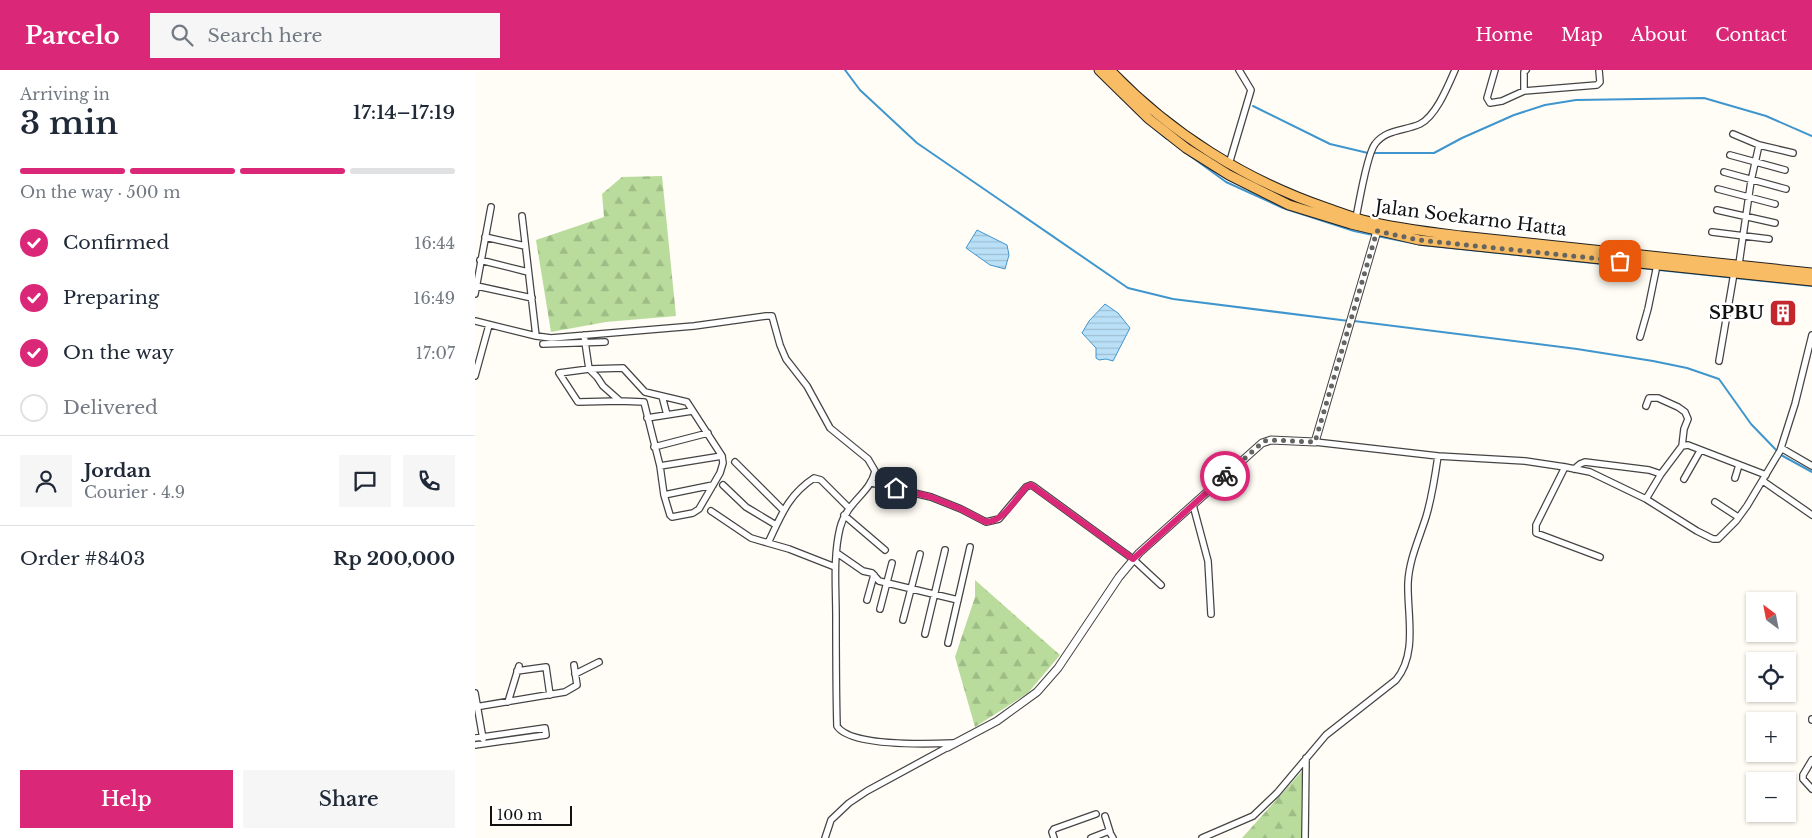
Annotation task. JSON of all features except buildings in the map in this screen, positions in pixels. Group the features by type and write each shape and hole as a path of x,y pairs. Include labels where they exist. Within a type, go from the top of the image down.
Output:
{"highway":[{"name":"Jalan Soekarno Hatta","path":"1099,70 1149,119 1186,148 1229,175 1289,205 1376,232 1419,240 1812,281"},
{"name":"Jalan Soekarno Hatta","path":"1110,70 1172,126 1229,164 1300,199 1356,218 1435,233 1740,260 1812,273"}],"street":[{"path":"1229,164 1251,90 1241,73 1245,70"},
{"path":"1356,218 1374,146 1385,135 1420,124 1431,114 1455,70"},
{"path":"1495,70 1487,98 1490,103 1502,101 1524,91 1597,85 1600,82 1599,70"},
{"path":"1524,91 1524,72 1526,70"},
{"path":"1733,134 1759,145 1793,153"},
{"path":"1740,260 1751,181 1757,162 1759,145"},
{"path":"1730,155 1785,170"},
{"path":"1724,172 1751,181 1786,189"},
{"path":"1718,190 1775,204"},
{"path":"475,294 491,207"},
{"path":"1717,210 1775,223"},
{"path":"522,216 536,336"},
{"path":"1315,442 1376,232"},
{"path":"1712,232 1744,238 1769,239"},
{"path":"485,237 525,246"},
{"path":"480,260 528,272"},
{"path":"1640,337 1657,266"},
{"path":"1719,361 1734,274"},
{"path":"477,286 532,298"},
{"path":"475,321 551,338 584,336 626,330 694,326 772,316 786,359 807,386 830,428 868,459 875,471 872,483 844,515 840,530 835,567 837,726 840,731 870,740 917,745 956,743"},
{"path":"475,376 478,356 489,325"},
{"path":"825,838 831,820 849,803 997,721 1037,692 1058,668 1133,559 1264,441 1315,442 1438,456 1525,461 1590,472 1646,499 1713,539 1724,534 1738,517 1781,450 1795,404 1812,335"},
{"path":"584,336 589,369 597,377 611,400"},
{"path":"543,344 605,342"},
{"path":"644,402 611,400 578,402 559,373 589,369 623,368 645,392 687,402 723,456 720,472 699,509 693,513 671,517 669,515 660,466 647,418 644,402 645,392"},
{"path":"603,386 620,401"},
{"path":"661,396 667,415"},
{"path":"1646,406 1649,398 1653,397 1678,407 1685,412 1688,419 1684,429 1682,446 1661,474 1646,499"},
{"path":"647,418 692,411"},
{"path":"654,446 708,434"},
{"path":"1682,446 1688,445 1739,465 1764,478 1812,515"},
{"path":"1781,450 1812,466"},
{"path":"1684,479 1700,451"},
{"path":"660,466 723,456"},
{"path":"1201,838 1253,816 1277,793 1326,734 1397,680 1402,673 1410,639 1408,583 1410,568 1414,549 1429,506 1438,456"},
{"path":"735,462 783,510"},
{"path":"1574,469 1585,462 1653,471 1661,474"},
{"path":"1735,478 1739,465"},
{"path":"1565,467 1536,525 1536,532 1600,557"},
{"path":"768,544 783,510 795,493 814,478 821,480 849,508"},
{"path":"872,483 931,497 986,522 995,521 999,518 1026,487 1031,485 1133,559 1161,585"},
{"path":"665,495 713,485"},
{"path":"723,485 746,507 776,525"},
{"path":"1715,502 1738,517"},
{"path":"1193,505 1208,561 1211,614"},
{"path":"711,512 751,538 789,548 835,567"},
{"path":"844,515 885,550"},
{"path":"948,643 970,547"},
{"path":"925,634 945,550"},
{"path":"837,553 863,571 872,573 879,581 958,600"},
{"path":"903,620 920,554"},
{"path":"880,609 892,563"},
{"path":"867,600 874,575"},
{"path":"575,674 599,662"},
{"path":"477,707 565,692 577,685 574,665"},
{"path":"508,702 518,668 546,667 550,695"},
{"path":"475,693 484,740"},
{"path":"475,738 484,740 546,735 545,728 484,740 475,744"},
{"path":"1305,838 1306,758"},
{"path":"1812,760 1803,775 1803,779 1812,789"},
{"path":"1054,838 1052,832 1054,829 1096,814"},
{"path":"1105,816 1113,838"},
{"path":"1091,838 1110,832"}],"green space":[{"path":"662,176 676,316 606,322 551,332 536,240 604,217 602,194 622,177"},
{"path":"975,580 1060,655 1028,693 975,727 955,657 975,597"},
{"path":"1302,771 1301,838 1242,838"}],"water":[{"path":"977,230 1007,245 1009,255 1005,269 990,265 966,248"},
{"path":"1105,304 1118,313 1130,328 1113,361 1096,358 1096,348 1082,333 1089,321"}],"waterway":[{"path":"845,70 860,90 917,143 1128,288 1173,299 1349,321"},
{"path":"1373,153 1434,153 1462,138 1514,115 1545,105 1576,100 1704,98 1766,116 1812,136"},
{"path":"1253,106 1330,144 1368,153"},
{"path":"1155,129 1167,139"},
{"path":"1189,155 1226,182 1283,208 1354,231 1373,235"},
{"path":"1377,236 1422,245 1812,286"},
{"path":"1354,321 1577,349 1687,368 1719,379 1751,424 1781,455 1812,472"}],"way so far":[{"path":"1225,476 1264,441 1315,442 1377,231 1419,240 1620,261"}],"place":[{"name":"SPBU","path":"1783,313"}],"route":[{"path":"896,488 931,497 986,522 990,522 999,518 1026,487 1031,485 1133,559 1225,476"}]}
